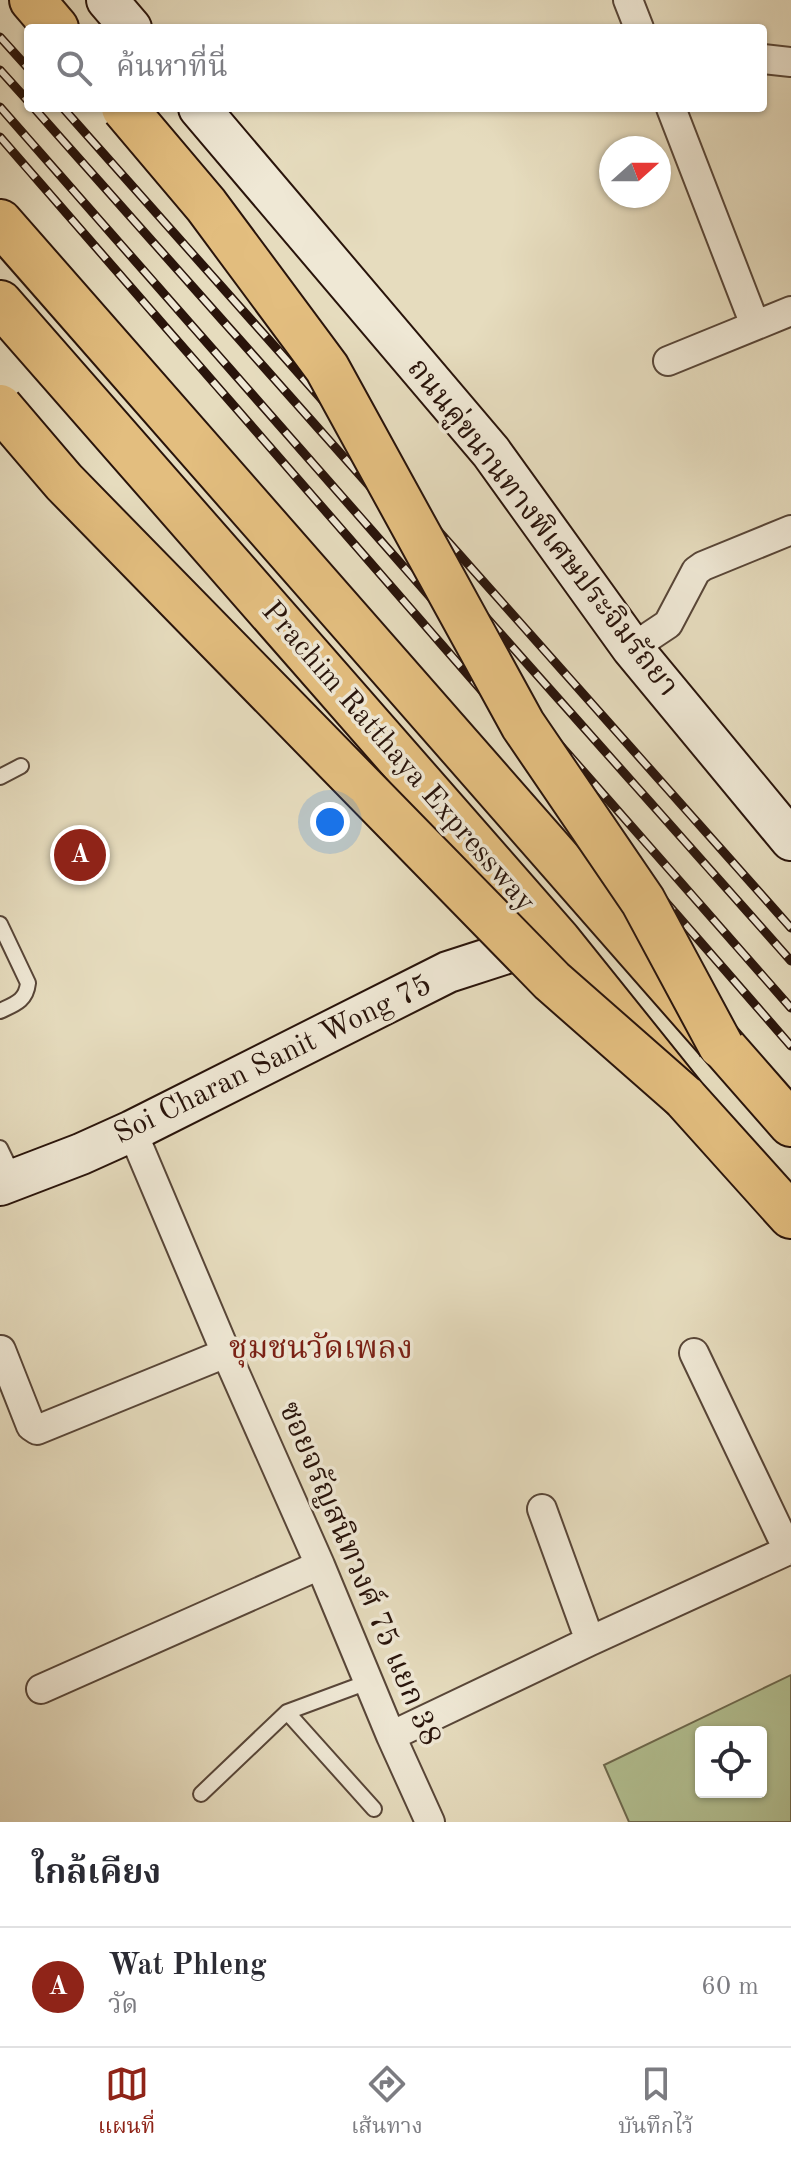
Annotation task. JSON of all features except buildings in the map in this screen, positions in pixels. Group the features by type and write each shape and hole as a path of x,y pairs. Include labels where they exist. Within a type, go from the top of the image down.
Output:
{"highway":[{"path":"32,0 53,24"},
{"path":"127,112 206,205 327,368 523,725 643,901 721,1046"},
{"name":"Prachim Ratthaya Expressway","path":"0,222 791,1124"},
{"name":"Prachim Ratthaya Expressway","path":"0,303 558,940 684,1097 791,1216"},
{"path":"0,407 64,482 552,981 684,1097"}],"main road":[{"path":"107,0 128,24"},
{"name":"ถนนคู่ขนานทางพิเศษประจิมรัถยา","path":"202,112 491,452 632,648 791,839"},
{"path":"0,317 260,622 547,940 791,1226"},
{"name":"Soi Charan Sanit Wong 75","path":"5,1171 81,1154 448,972 547,940"}],"street":[{"path":"628,0 637,24"},
{"path":"767,59 791,62"},
{"path":"673,112 755,325"},
{"path":"668,361 791,311"},
{"path":"632,648 668,624 696,571 791,530"},
{"name":"ซอยจรัญสนิทวงศ์ 75 แยก 38","path":"132,1131 430,1822"},
{"path":"1,1350 31,1426 37,1430 226,1353"},
{"path":"391,1736 790,1549 694,1353"},
{"path":"542,1509 590,1641"},
{"path":"41,1689 320,1565"}],"lane":[{"path":"0,777 21,766"},
{"path":"0,924 28,983 22,1000 0,1011"},
{"path":"201,1794 287,1712 368,1682"},
{"path":"287,1712 374,1809"}],"green space":[{"path":"791,1675 791,1822 629,1822 604,1765"}],"railway":[{"path":"0,37 24,64"},
{"path":"0,70 24,97"},
{"path":"0,107 791,1008"},
{"path":"38,112 791,961"},
{"path":"67,112 791,928"},
{"path":"0,137 791,1046"}],"place":[{"name":"Wat Phleng","path":"80,855"}],"district":[{"name":"ชุมชนวัดเพลง","path":"321,1350"}]}
